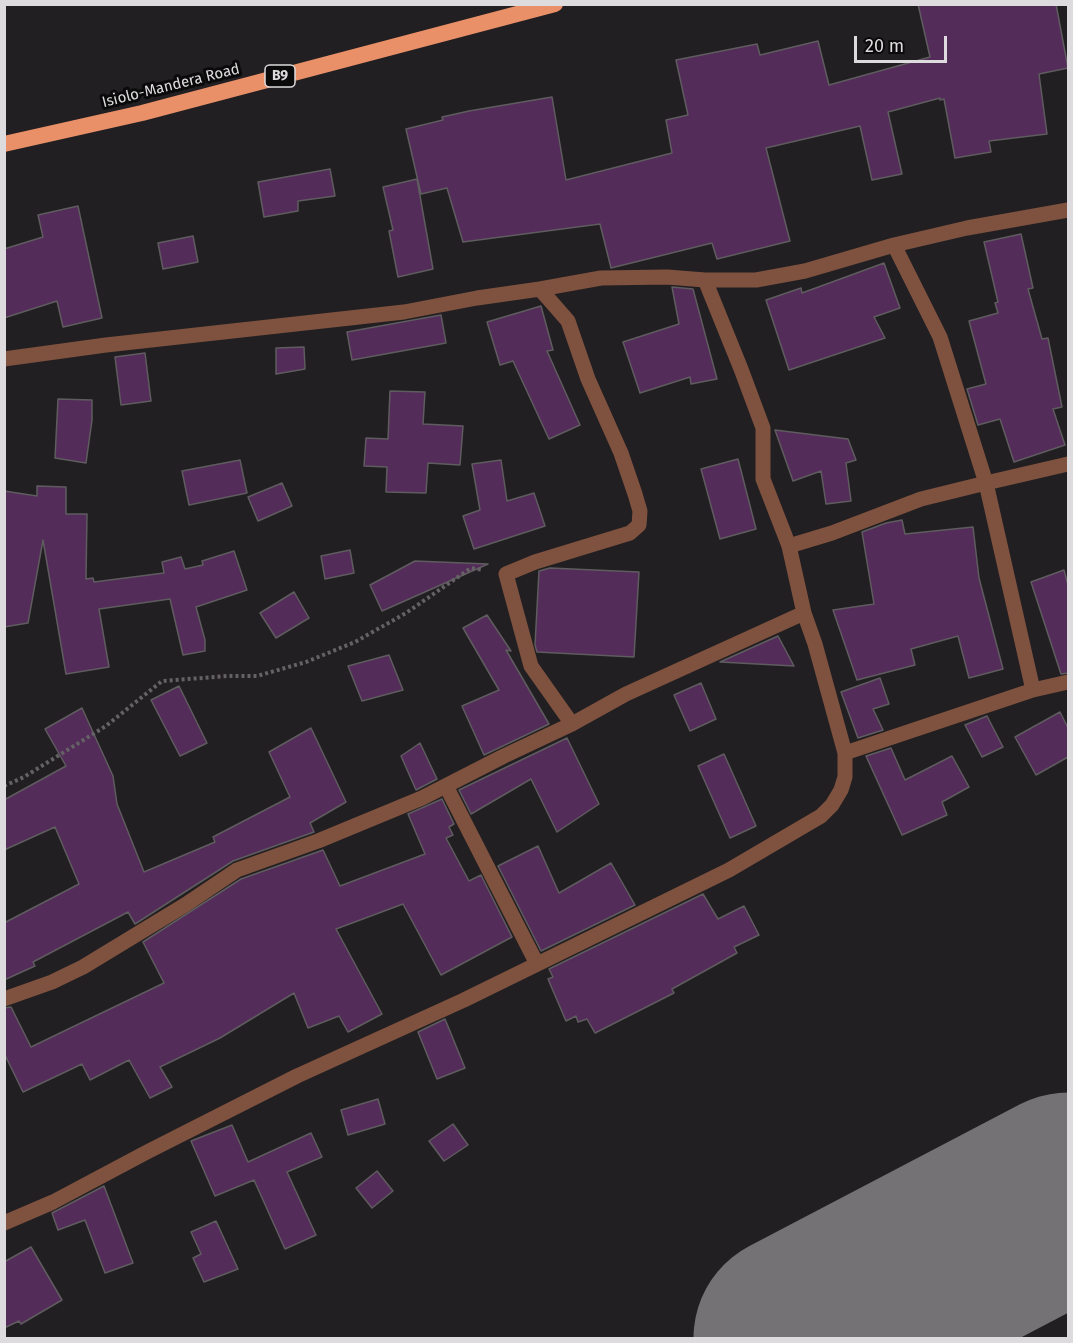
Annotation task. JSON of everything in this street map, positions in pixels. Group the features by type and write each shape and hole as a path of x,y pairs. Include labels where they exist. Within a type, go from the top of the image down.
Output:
{"highway":[{"name":"Isiolo-Mandera Road","path":"4,144 142,112 555,4"}],"street":[{"path":"4,359 106,345 404,312 601,278 667,277 756,280 805,271 894,245 967,228 1068,210"},
{"path":"894,245 940,337 986,483 1033,690"},
{"path":"4,1223 53,1202 297,1076 464,1000 729,870 821,816 832,805 841,790 845,777 845,753 815,644 804,614 789,546 763,479 762,428 705,280"},
{"path":"540,289 568,321 588,379 621,453 640,511 639,525 630,533 535,562 506,574 531,666 572,724"},
{"path":"789,546 832,533 921,499 1068,464"},
{"path":"4,999 52,982 83,967 185,905 237,870 318,841 446,786 572,724 627,694 804,614"},
{"path":"845,753 1033,690 1068,682"},
{"path":"446,786 537,964"}],"path":[{"path":"4,786 24,777 106,726 162,681 257,676 306,662 355,642 406,613 471,568 506,574"}],"building":[{"path":"918,4 1056,4 1068,68 1039,74 1047,134 989,141 991,152 955,158 944,99 940,100 940,98 888,112 902,174 872,180 860,126 766,148 790,241 717,259 712,243 611,268 600,224 463,242 447,188 421,194 406,129 469,111 552,97 566,180 672,153 666,120 688,115 676,60 757,44 760,55 818,41 829,85 930,57"},
{"path":"330,169 335,196 298,201 298,211 264,217 258,182"},
{"path":"417,179 433,269 398,277 389,231 393,230 383,187"},
{"path":"78,206 102,318 63,327 57,301 4,318 4,249 43,237 38,215"},
{"path":"1021,234 1033,288 1028,289 1042,339 1048,338 1062,407 1053,409 1065,445 1014,462 1000,419 978,425 967,389 986,384 969,321 998,313 995,303 998,302 984,242"},
{"path":"193,236 198,262 163,269 158,243"},
{"path":"884,263 900,308 874,317 885,338 789,370 766,300 801,288 802,293"},
{"path":"672,287 693,289 717,379 691,384 690,377 640,393 623,342 679,324"},
{"path":"541,306 553,350 547,351 580,425 549,439 513,361 500,365 487,322"},
{"path":"441,315 446,343 352,360 347,332"},
{"path":"304,347 305,369 276,374 276,348"},
{"path":"145,353 151,401 121,405 115,357"},
{"path":"390,391 425,392 423,424 463,426 460,465 428,463 426,493 386,492 387,467 364,466 366,438 388,439"},
{"path":"58,399 92,400 92,420 86,463 55,458"},
{"path":"775,430 848,439 856,460 846,463 851,501 826,504 821,471 793,481"},
{"path":"738,459 756,529 720,539 701,469"},
{"path":"240,460 247,493 189,505 182,471"},
{"path":"501,460 507,501 534,493 545,526 474,549 463,516 480,510 472,464"},
{"path":"282,483 292,506 258,521 248,497"},
{"path":"37,486 66,487 66,514 87,514 86,579 93,578 94,582 164,573 162,562 181,557 185,569 203,565 202,561 234,551 247,590 196,607 205,640 205,651 183,655 170,599 99,609 109,667 66,674 43,540 28,623 4,627 4,491 37,496"},
{"path":"902,520 905,534 973,527 979,578 1003,669 969,678 958,636 911,649 915,665 857,680 833,610 874,604 862,532"},
{"path":"350,550 354,573 325,579 321,556"},
{"path":"415,561 488,564 382,611 370,585"},
{"path":"550,568 639,572 634,657 537,652 535,645 539,571"},
{"path":"1064,570 1068,585 1068,673 1061,674 1031,582"},
{"path":"294,592 309,618 276,638 260,613"},
{"path":"487,615 511,651 506,650 549,724 484,755 462,706 499,690 463,628"},
{"path":"778,636 794,666 720,662"},
{"path":"389,655 403,690 362,701 348,666"},
{"path":"880,678 889,704 873,709 883,730 858,738 841,692"},
{"path":"701,683 716,719 690,731 674,695"},
{"path":"179,686 207,743 180,756 151,700"},
{"path":"82,708 113,776 117,804 144,872 215,842 213,837 290,797 269,752 311,728 346,802 310,823 314,832 233,861 135,924 128,912 33,962 35,966 4,980 4,923 79,884 55,827 4,850 4,800 66,766 45,729"},
{"path":"1060,712 1068,728 1068,757 1036,775 1015,737"},
{"path":"987,716 1003,747 982,757 965,725"},
{"path":"567,738 599,804 557,832 531,779 471,814 459,790"},
{"path":"420,743 437,779 416,790 401,756"},
{"path":"891,748 905,780 952,756 969,787 942,802 947,815 902,835 866,756"},
{"path":"724,754 756,826 730,838 698,766"},
{"path":"442,799 454,824 449,827 453,835 446,838 469,881 481,875 512,937 441,975 403,904 336,929 382,1014 348,1032 339,1016 308,1028 294,993 220,1038 160,1067 172,1087 150,1098 129,1060 90,1080 82,1064 23,1092 4,1053 4,1008 11,1007 31,1047 164,983 143,942 241,879 323,850 340,886 425,854 408,814"},
{"path":"538,846 559,893 611,863 635,905 541,951 498,866"},
{"path":"703,894 718,919 744,906 759,935 734,947 737,953 672,989 674,993 595,1033 587,1019 578,1022 576,1016 566,1021 548,979 553,977 549,969"},
{"path":"445,1019 465,1068 437,1079 418,1032"},
{"path":"378,1099 385,1124 348,1135 341,1110"},
{"path":"453,1124 468,1145 444,1161 429,1141"},
{"path":"232,1125 248,1162 311,1133 322,1157 287,1172 316,1235 285,1249 254,1180 215,1196 191,1141"},
{"path":"377,1171 393,1191 372,1208 356,1188"},
{"path":"104,1186 133,1263 105,1273 85,1220 58,1230 52,1213"},
{"path":"216,1221 238,1269 204,1282 193,1258 201,1254 191,1232"},
{"path":"31,1247 62,1300 21,1324 19,1321 4,1328 4,1262"}],"runway":[{"path":"797,1338 1068,1196"}]}
